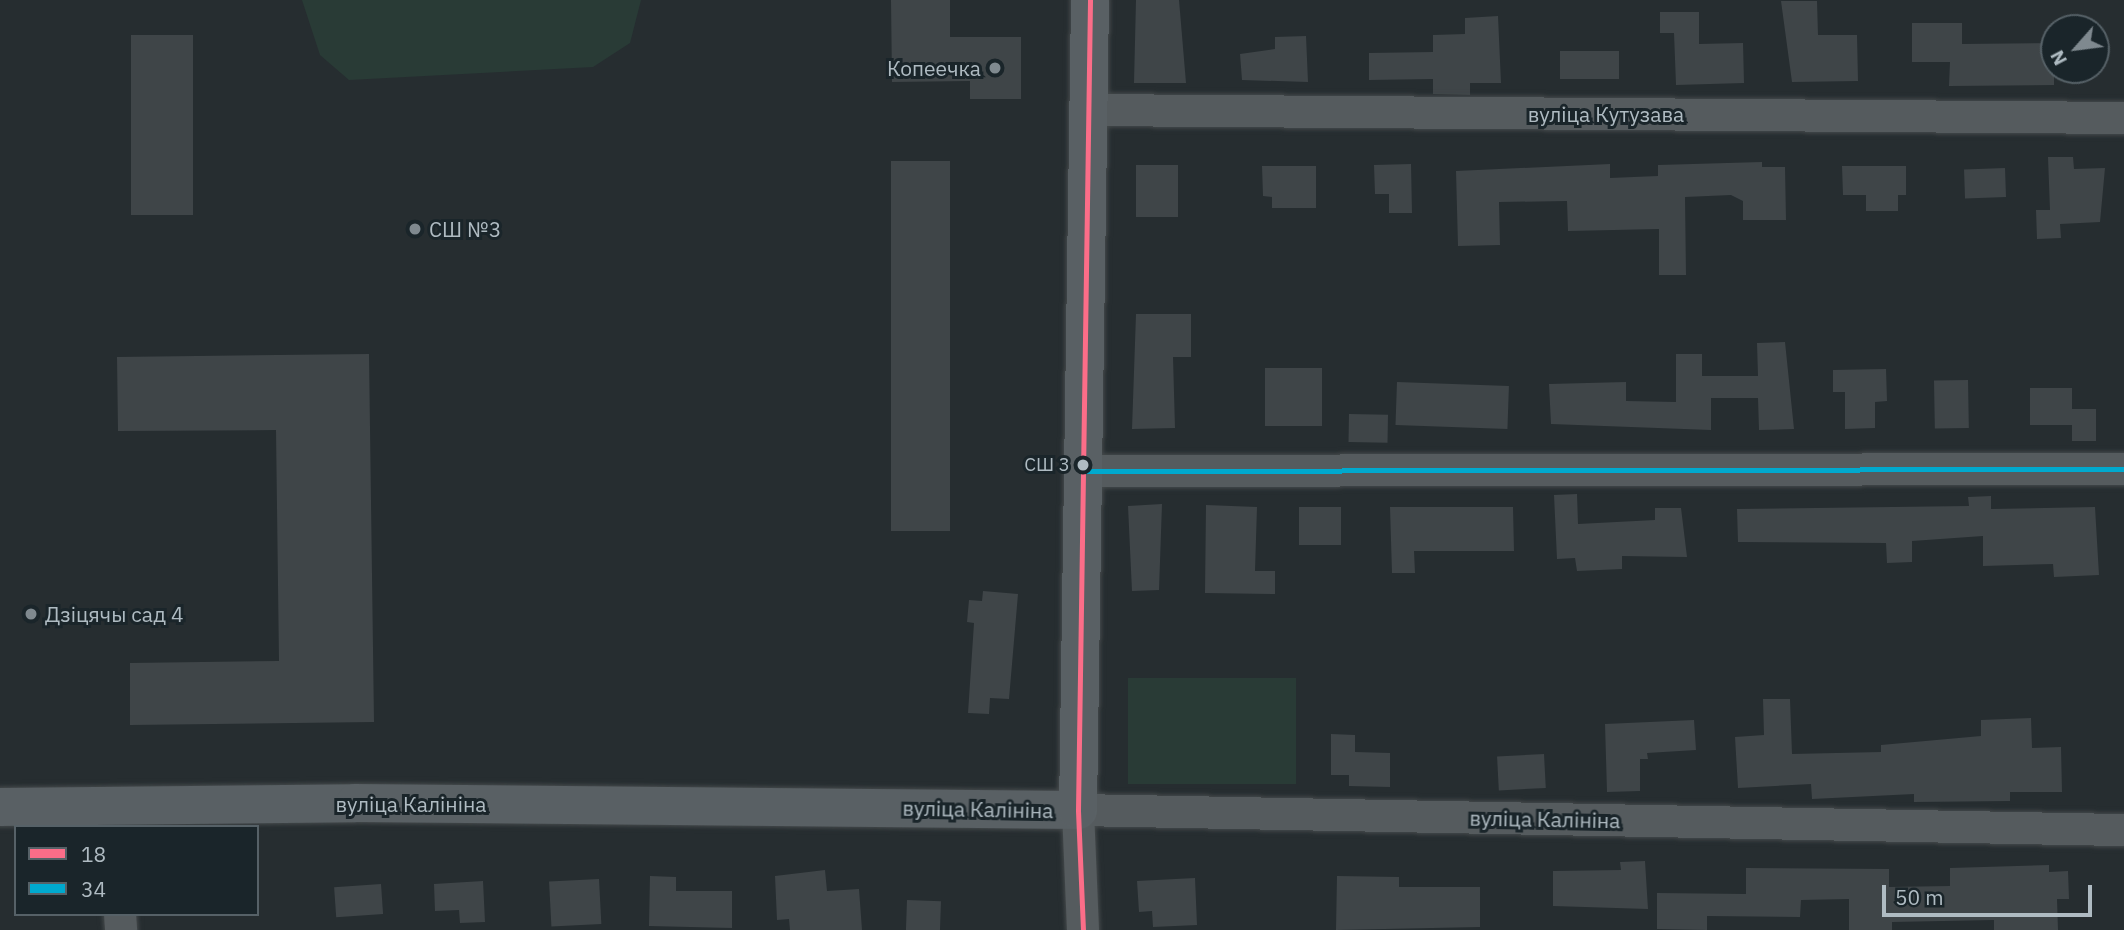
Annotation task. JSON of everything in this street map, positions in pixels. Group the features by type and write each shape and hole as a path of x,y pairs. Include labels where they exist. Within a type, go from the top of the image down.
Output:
{"main road":[{"path":"1078,810 1090,0"},
{"name":"вуліца Калініна","path":"0,807 118,816 1078,810"}],"street":[{"name":"вуліца Кутузава","path":"1088,110 2124,118"},
{"path":"1084,471 2124,469"},
{"path":"1078,810 1083,930"},
{"name":"вуліца Калініна","path":"1078,810 2124,830"}],"green space":[{"path":"302,0 641,0 630,43 593,67 349,80 320,55"},
{"path":"1128,678 1296,678 1296,784 1128,784"}],"building":[{"path":"891,0 950,0 950,37 1021,37 1021,99 970,99 970,81 892,82"},
{"path":"1136,0 1179,0 1186,83 1134,83"},
{"path":"1781,1 1817,1 1818,35 1857,35 1858,81 1792,82"},
{"path":"1660,12 1699,12 1699,44 1743,43 1744,83 1676,85 1674,33 1660,33"},
{"path":"1498,16 1501,83 1470,83 1470,95 1433,94 1433,79 1369,80 1369,53 1433,52 1433,35 1465,34 1465,18"},
{"path":"1912,23 1962,23 1962,44 2040,43 2040,84 2054,85 1949,86 1950,62 1912,62"},
{"path":"131,35 193,35 193,215 131,215"},
{"path":"1306,36 1308,82 1242,80 1240,54 1275,49 1275,37"},
{"path":"1560,51 1619,51 1619,79 1560,79"},
{"path":"2048,157 2073,157 2074,169 2105,168 2100,222 2060,224 2061,238 2037,239 2036,210 2050,210"},
{"path":"891,161 950,161 950,531 891,531"},
{"path":"1762,162 1762,167 1785,167 1786,220 1743,220 1743,201 1731,195 1685,197 1686,275 1659,275 1659,229 1568,231 1567,201 1499,202 1500,245 1458,246 1456,171 1610,164 1610,178 1658,176 1658,165"},
{"path":"1411,164 1412,213 1389,213 1389,194 1375,194 1374,165"},
{"path":"1136,165 1178,165 1178,217 1136,217"},
{"path":"1262,166 1316,166 1316,208 1272,208 1272,197 1263,196"},
{"path":"1842,166 1906,166 1906,195 1898,195 1898,211 1866,211 1866,195 1843,195"},
{"path":"2005,168 2006,197 1965,198 1964,169"},
{"path":"1136,314 1191,314 1191,357 1173,357 1175,428 1132,429"},
{"path":"1785,342 1794,429 1759,430 1758,398 1711,398 1711,430 1551,424 1549,384 1626,382 1626,401 1676,402 1676,354 1702,354 1702,376 1758,376 1757,343"},
{"path":"369,354 374,722 130,725 130,663 279,661 276,430 118,431 117,357"},
{"path":"1265,368 1322,368 1322,426 1265,426"},
{"path":"1886,369 1887,401 1875,402 1875,428 1845,429 1845,392 1833,392 1833,370"},
{"path":"1968,380 1969,428 1935,429 1934,381"},
{"path":"1397,382 1509,386 1507,429 1395,425"},
{"path":"2030,388 2072,388 2072,409 2096,409 2096,441 2072,441 2072,425 2030,425"},
{"path":"1349,414 1388,415 1388,443 1349,442"},
{"path":"1577,494 1578,524 1655,520 1655,508 1681,508 1687,557 1622,556 1622,569 1577,571 1575,558 1557,559 1554,495"},
{"path":"1991,496 1991,509 2095,507 2099,575 2054,577 2053,564 1983,566 1983,536 1912,541 1912,562 1887,563 1886,543 1738,542 1737,509 1969,506 1968,497"},
{"path":"1162,504 1159,590 1132,591 1128,506"},
{"path":"1206,505 1257,507 1255,571 1275,571 1275,594 1205,593"},
{"path":"1299,507 1341,507 1341,545 1299,545"},
{"path":"1390,507 1513,507 1514,551 1414,551 1415,573 1392,573"},
{"path":"983,591 1018,594 1009,699 990,698 989,714 968,713 974,623 967,622 969,600 982,601"},
{"path":"1763,699 1790,699 1792,754 1881,752 1881,745 1981,736 1981,720 2031,718 2032,748 2061,747 2062,792 2010,792 2010,801 1914,802 1914,794 1812,799 1811,784 1738,788 1735,737 1764,735"},
{"path":"1694,720 1696,750 1647,753 1648,759 1640,759 1640,791 1607,792 1605,724"},
{"path":"1331,734 1355,735 1355,752 1390,753 1390,787 1349,786 1349,775 1331,775"},
{"path":"1544,754 1546,788 1499,790 1497,756"},
{"path":"1645,861 1648,909 1553,906 1553,871 1621,870 1620,862"},
{"path":"2049,865 2049,872 2068,871 2069,899 2057,899 2058,930 1994,930 1994,920 1892,922 1892,930 1849,930 1849,899 1801,900 1800,917 1707,916 1707,930 1657,929 1657,893 1746,894 1746,868 1889,869 1889,887 1950,886 1950,868"},
{"path":"825,870 827,891 859,889 862,930 790,930 789,919 777,920 775,876"},
{"path":"650,876 676,877 676,891 732,891 732,928 649,926"},
{"path":"1337,876 1399,877 1399,887 1480,887 1480,927 1336,930"},
{"path":"1195,878 1197,925 1153,927 1152,911 1139,912 1137,881"},
{"path":"599,879 601,924 551,927 549,882"},
{"path":"483,881 485,922 460,923 459,910 435,911 434,884"},
{"path":"381,884 383,914 336,917 334,887"},
{"path":"907,900 941,901 940,930 906,930"}],"transit line":[{"name":"18","path":"1083,930 1078,810 1090,0"},
{"name":"34","path":"1084,471 2124,469"}],"place":[{"name":"Копеечка","path":"995,68"},
{"name":"СШ №3","path":"415,229"},
{"name":"СШ 3","path":"1083,465"},
{"name":"Дзіцячы сад 4","path":"31,614"}]}
